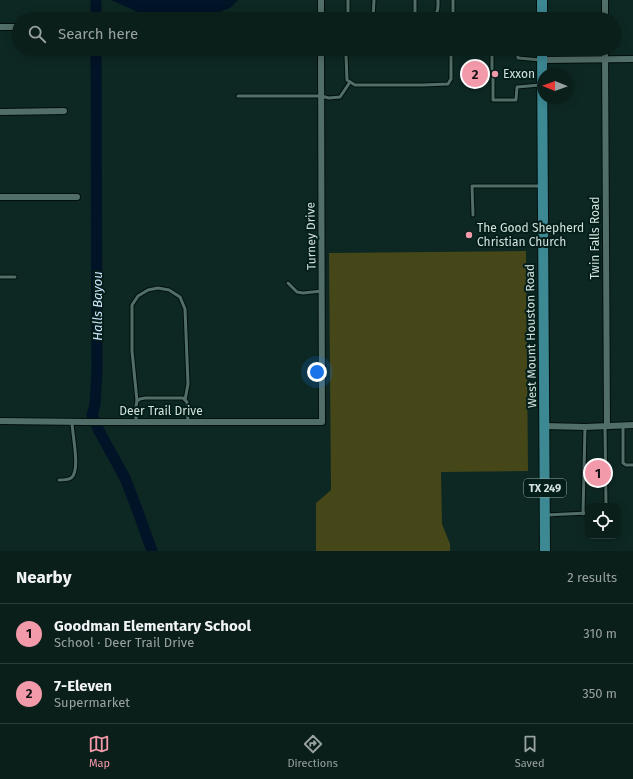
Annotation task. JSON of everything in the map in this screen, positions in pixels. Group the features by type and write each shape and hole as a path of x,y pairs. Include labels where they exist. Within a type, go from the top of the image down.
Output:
{"main road":[{"path":"542,0 542,12"},
{"name":"West Mount Houston Road","path":"542,56 542,68"},
{"name":"West Mount Houston Road","path":"542,104 545,551"}],"street":[{"path":"321,0 321,12"},
{"path":"605,0 605,12"},
{"path":"0,27 12,27"},
{"name":"Turney Drive","path":"321,56 322,422"},
{"name":"Twin Falls Road","path":"605,59 606,426"},
{"path":"542,60 633,59"},
{"path":"0,112 64,111"},
{"path":"0,197 77,197"},
{"name":"Deer Trail Drive","path":"0,421 322,422"},
{"path":"545,426 585,427 633,425"}],"lane":[{"path":"348,0 348,12"},
{"path":"373,12 374,0"},
{"path":"415,0 415,12"},
{"path":"437,12 438,0"},
{"path":"453,0 453,12"},
{"path":"346,56 347,80 355,85 448,84 451,79 451,56"},
{"path":"492,56 492,70"},
{"path":"518,56 518,58 542,60"},
{"path":"492,78 493,100 516,100 517,87 537,85"},
{"path":"238,96 340,97 350,82"},
{"path":"472,215 472,186 543,186"},
{"path":"0,277 15,277"},
{"path":"288,283 297,292 303,293 322,291"},
{"path":"136,422 137,401 132,351 132,305 138,296 148,290 158,288 169,290 180,297 185,309 188,384 185,400 187,402 188,422"},
{"path":"137,401 145,398 180,398 185,400"},
{"path":"59,480 67,480 72,478 74,475 76,456 72,422"},
{"path":"606,426 606,503"},
{"path":"623,426 623,463 626,465 633,465"},
{"path":"545,515 583,514 585,427"}],"shaded area":[{"path":"526,251 528,471 441,472 442,524 450,544 450,551 316,551 316,503 331,490 329,253"}],"water":[{"path":"111,0 238,0 230,8 219,12 138,12"}],"waterway":[{"name":"Halls Bayou","path":"96,0 96,12"},
{"name":"Halls Bayou","path":"96,56 97,371 95,405 92,415 125,478 152,551"}],"place":[{"name":"7-Eleven","path":"475,74"},
{"name":"Exxon","path":"495,74"},
{"name":"The Good Shepherd Christian Church","path":"469,235"},
{"name":"Goodman Elementary School","path":"598,473"}]}
